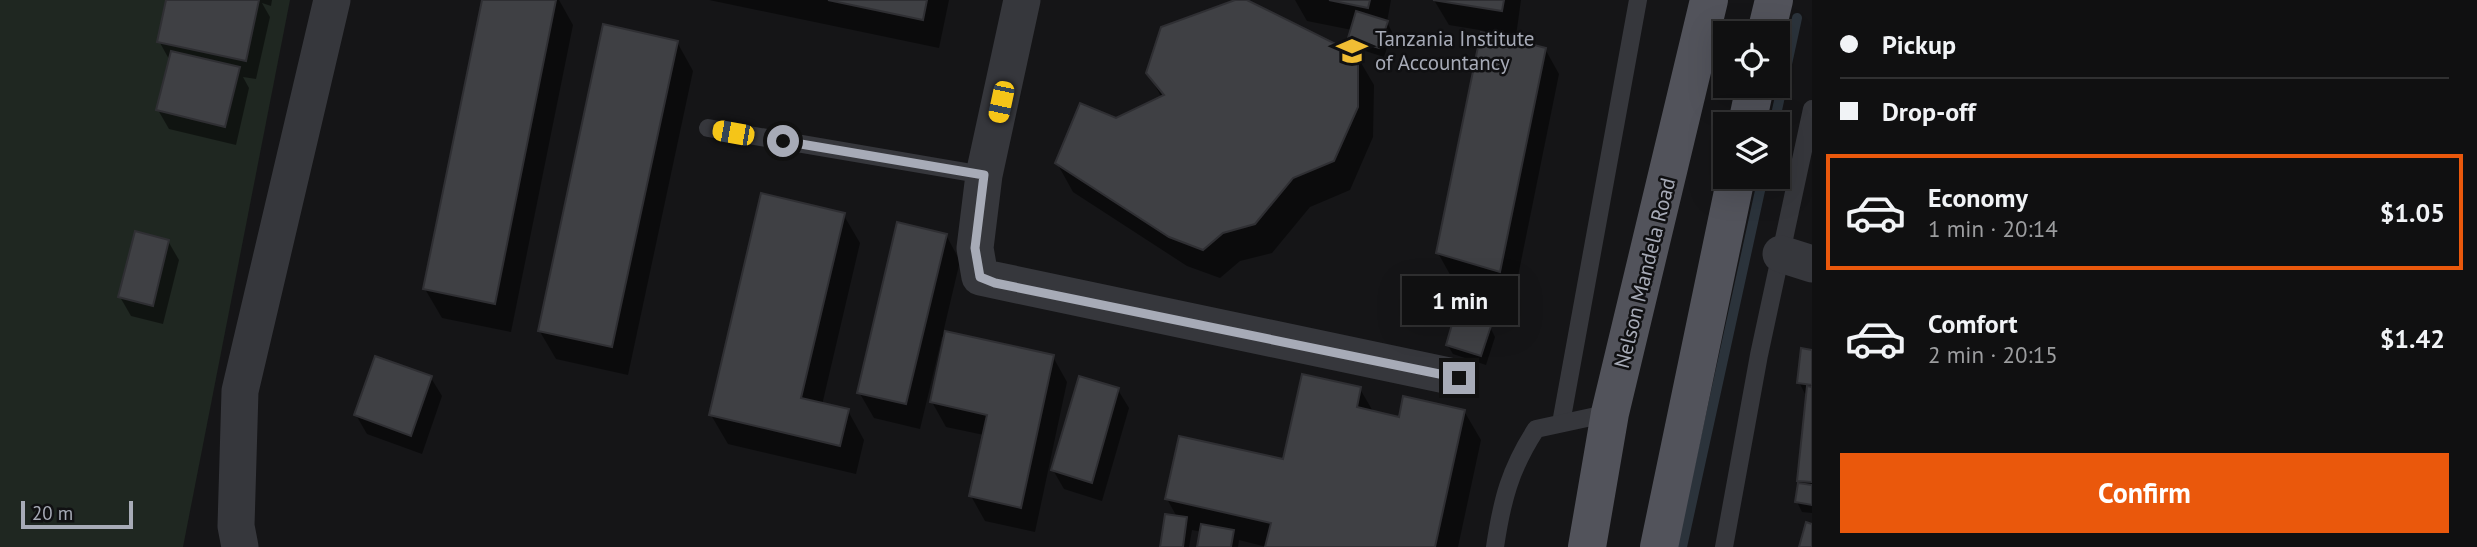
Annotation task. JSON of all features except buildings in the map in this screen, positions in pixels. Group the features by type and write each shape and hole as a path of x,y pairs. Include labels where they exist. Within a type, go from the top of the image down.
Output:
{"main road":[{"name":"Nelson Mandela Road","path":"1587,547 1610,413 1709,0"},
{"path":"1769,21 1774,0"},
{"path":"1659,547 1734,189"}],"street":[{"path":"240,547 236,526 240,391 332,0"},
{"path":"1022,0 984,175 975,248 980,277 995,283 1459,378"}],"lane":[{"path":"1561,423 1638,0"},
{"path":"1724,547 1796,259 1812,109"},
{"path":"708,128 984,175"},
{"path":"1494,547 1502,498 1516,459 1536,429 1610,413"}],"shaded area":[{"path":"0,0 290,0 183,547 0,547"}],"waterway":[{"path":"1777,112 1797,18"},
{"path":"1682,547 1760,189"}],"place":[{"name":"Tanzania Institute of Accountancy","path":"1352,51"}],"route":[{"path":"783,141 984,175 975,248 980,277 995,283 1459,378"}]}
